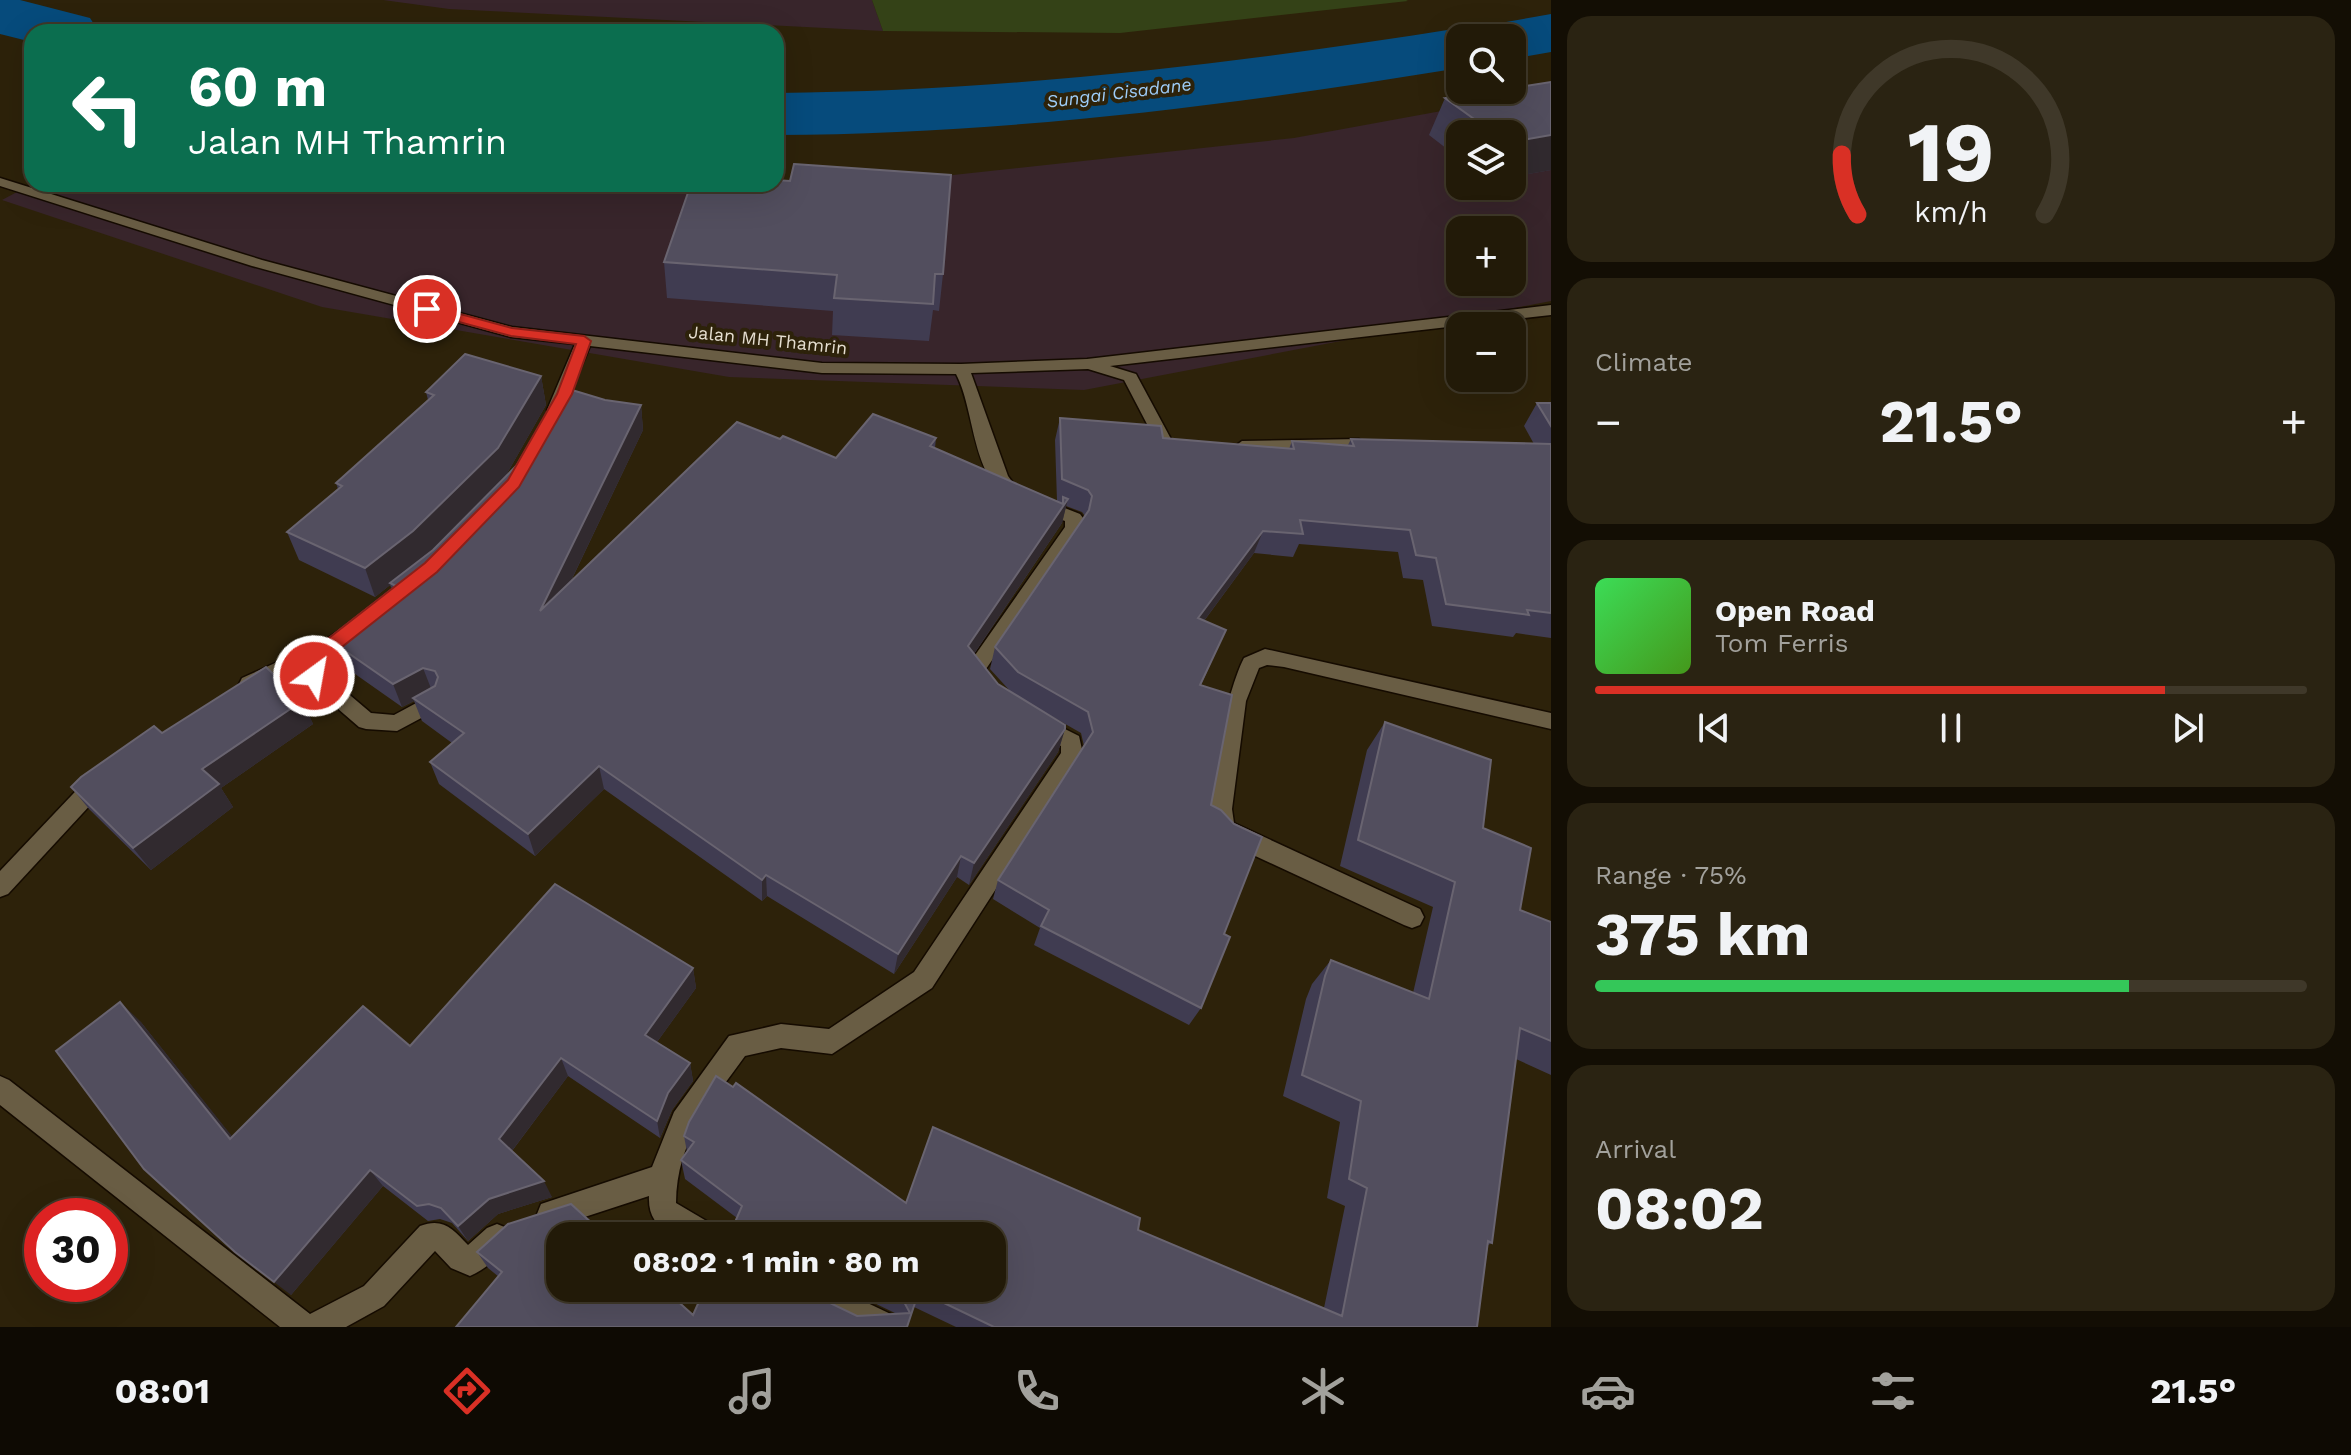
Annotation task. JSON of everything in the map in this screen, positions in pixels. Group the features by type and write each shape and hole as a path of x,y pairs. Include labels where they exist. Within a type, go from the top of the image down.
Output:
{"street":[{"name":"Jalan MH Thamrin","path":"0,182 24,190"},
{"name":"Jalan MH Thamrin","path":"32,192 257,263 511,332 581,347 822,368 961,369 1087,364 1551,310"},
{"path":"543,432 564,394 581,347"},
{"path":"1087,364 1130,377 1165,443 1189,447"},
{"path":"961,369 972,386 995,469 1012,492 1074,518 1074,528 976,668 980,679 999,696"},
{"path":"1225,448 1359,444"},
{"path":"228,694 331,646 368,616"},
{"path":"331,646 314,676 366,721 397,723 433,702"},
{"path":"1412,917 1233,835 1224,828 1221,809 1236,701 1251,663 1265,657 1284,659 1551,721"},
{"path":"682,1222 662,1210 661,1178 673,1135 738,1045 781,1036 832,1042 923,980 1072,754 1072,742 1018,712"},
{"path":"0,887 77,802 110,774"},
{"path":"0,1089 303,1327"},
{"path":"316,1327 374,1296 430,1236 444,1239 461,1258 470,1262 509,1227 661,1178"},
{"path":"834,1302 887,1327"}],"shaded area":[{"path":"383,0 872,0 883,31 784,24 449,9"},
{"path":"1551,91 1551,301 1493,312 1446,312 1446,321 1084,390 729,377 322,307 2,200 24,188 24,192 784,192 784,182 916,179 1294,138 1480,104 1526,104 1526,96"}],"green space":[{"path":"872,0 1408,1 1120,33 883,31"}],"building":[{"path":"1551,82 1551,135 1526,139 1526,120 1476,120 1453,104 1526,104 1526,86"},
{"path":"794,164 951,175 943,274 935,274 933,304 834,298 837,275 664,262 688,192 784,192 784,181 790,181"},
{"path":"465,354 541,376 498,448 413,531 365,568 287,532 342,486 336,483 434,395 426,392"},
{"path":"562,387 605,400 641,405 540,611 737,422 780,439 783,436 836,458 873,414 936,438 930,446 1063,504 1063,497 1068,499 968,646 998,684 1065,725 1065,729 974,863 961,856 898,954 766,875 762,880 599,766 528,834 430,762 464,733 413,698 435,686 438,677 435,671 423,668 393,684 328,639 396,586 390,583 433,550 517,465"},
{"path":"1537,403 1551,403 1551,426"},
{"path":"1060,418 1161,426 1163,438 1294,449 1292,441 1354,446 1351,439 1551,444 1551,613 1527,610 1529,615 1446,604 1436,558 1416,555 1410,530 1300,520 1303,534 1263,531 1198,618 1226,630 1200,685 1232,695 1211,805 1221,810 1234,824 1262,837 1224,934 1230,937 1201,1008 1041,926 1049,910 998,880 1093,732 1088,712 1018,672 995,647 1089,510 1092,496 1088,490 1062,479"},
{"path":"266,667 302,701 202,769 219,784 133,848 71,787 154,726 162,733"},
{"path":"1385,722 1491,760 1483,828 1531,848 1520,910 1551,922 1551,1041 1520,1028 1492,1243 1488,1241 1477,1327 994,1327 942,1302 1006,1302 1006,1222 735,1222 742,1206 681,1160 694,1142 684,1136 689,1122 716,1076 733,1087 736,1083 906,1203 933,1127 1140,1218 1138,1230 1342,1316 1367,1188 1349,1179 1361,1101 1302,1075 1325,976 1331,960 1429,999 1455,882 1358,840"},
{"path":"555,884 693,968 645,1035 690,1063 668,1093 657,1121 561,1058 499,1139 544,1181 489,1199 458,1226 441,1208 429,1204 417,1206 370,1170 274,1282 235,1252 144,1169 56,1051 120,1002 230,1139 363,1006 410,1046"},
{"path":"571,1204 591,1222 546,1222 546,1302 679,1302 693,1315 699,1302 828,1302 857,1316 910,1313 904,1302 915,1302 907,1327 456,1327 502,1272 477,1252 508,1224"}],"waterway":[{"name":"Sungai Cisadane","path":"0,14 37,24"},
{"name":"Sungai Cisadane","path":"1526,37 1551,33"},
{"name":"Sungai Cisadane","path":"784,114 948,110 1120,96 1446,50"}],"route":[{"path":"314,676 331,646 431,567 514,483 564,394 584,341 511,332 427,309"}]}
